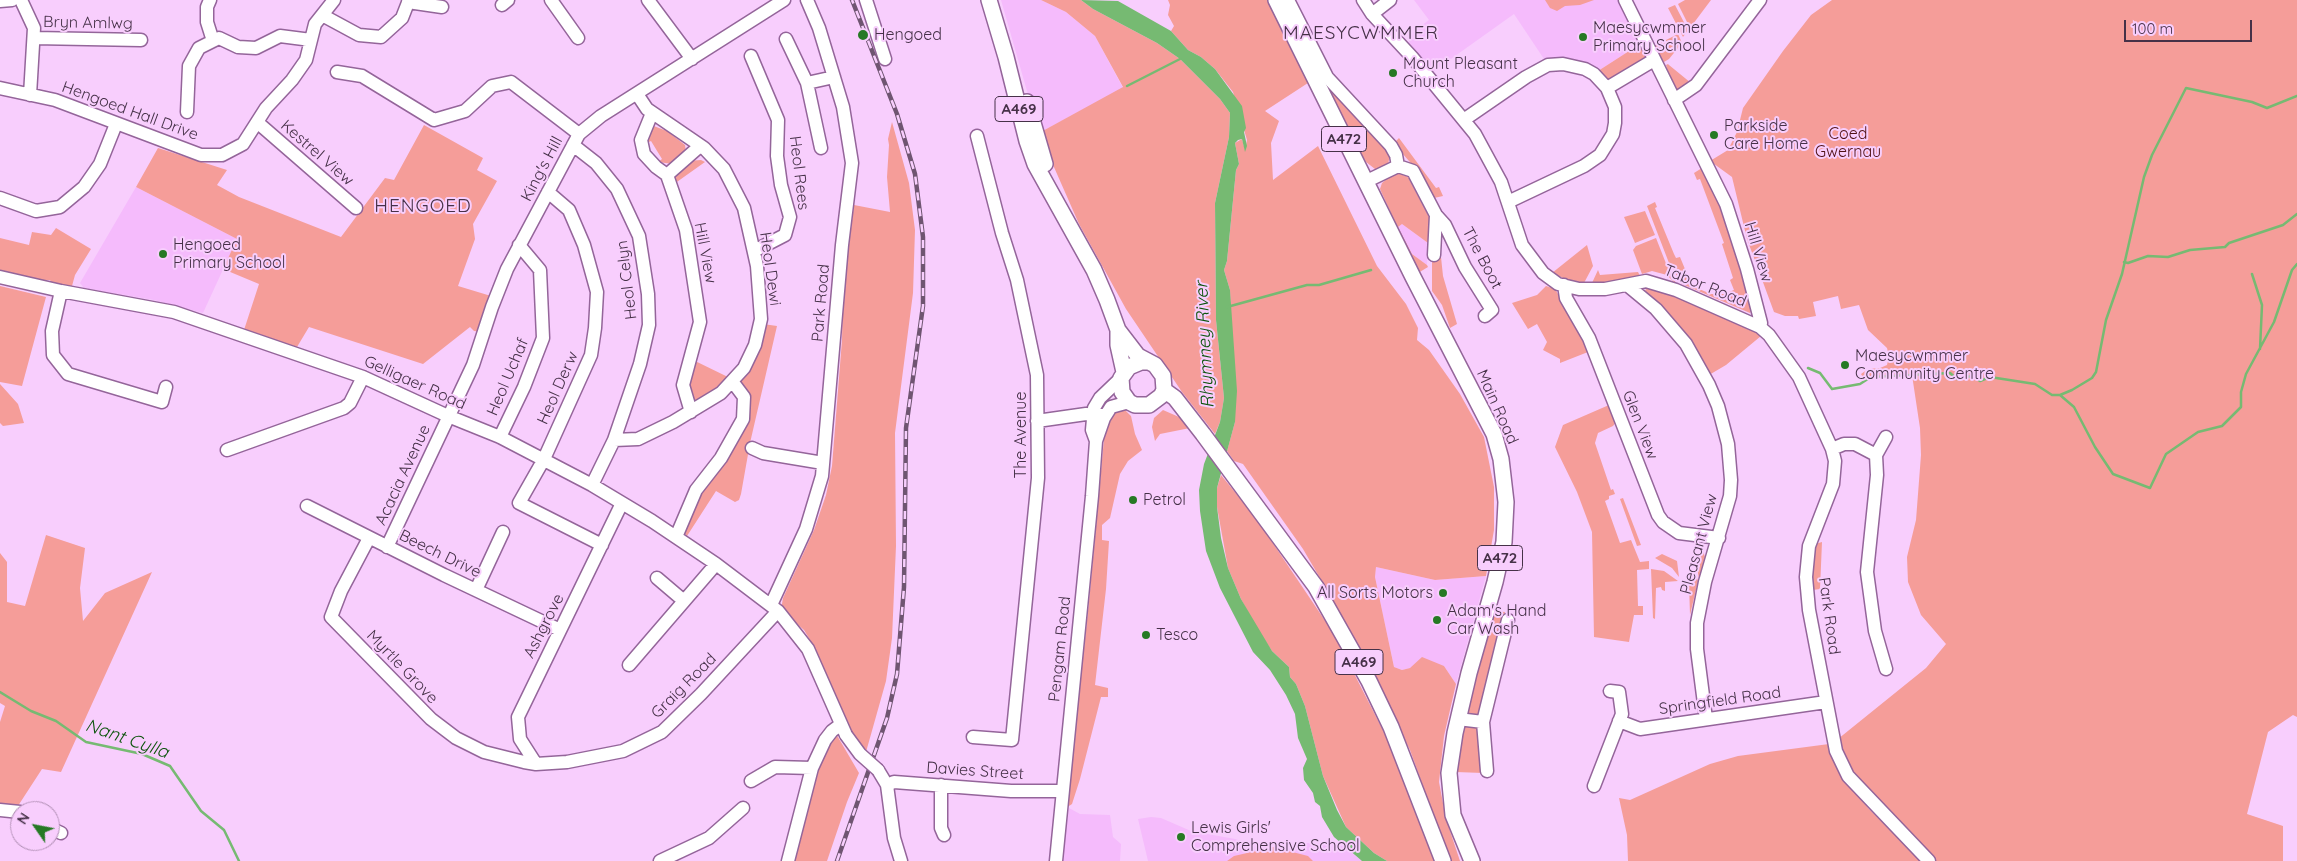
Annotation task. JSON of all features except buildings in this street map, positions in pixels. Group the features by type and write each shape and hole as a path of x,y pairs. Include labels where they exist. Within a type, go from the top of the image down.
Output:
{"main road":[{"name":"A469","path":"989,0 1035,164 1094,270 1118,330 1134,351 1155,365 1163,376 1164,390 1174,398 1203,434 1316,587 1361,666 1391,727 1443,861"},
{"name":"A469","path":"998,0 1051,184 1062,213"},
{"name":"Main Road","path":"1276,0 1413,277 1494,434 1501,459 1506,502 1504,542 1458,719 1449,774 1450,794 1457,829 1472,861"},
{"name":"A469","path":"1118,330 1118,345 1123,374 1122,392 1129,402"},
{"path":"1123,374 1134,364 1148,362"},
{"path":"1129,402 1141,406 1149,405 1161,396 1164,390"}],"street":[{"path":"0,1 12,0"},
{"path":"21,0 34,28 30,95"},
{"path":"210,0 207,6 206,22 213,41"},
{"name":"Hengoed Hall Drive","path":"0,88 55,100 201,155 222,155 243,144 266,108 292,80 306,60 315,24 334,0"},
{"path":"551,0 578,38"},
{"path":"648,0 692,59"},
{"name":"King's Hill","path":"448,416 473,365 507,269 576,140 601,116 784,0"},
{"name":"Park Road","path":"774,608 806,529 824,463 842,245 852,163 843,108 819,28 807,0"},
{"path":"866,0 885,59"},
{"path":"1288,0 1327,77 1391,146 1396,155 1398,166"},
{"path":"1363,0 1372,14 1390,0"},
{"name":"Hill View","path":"1625,0 1726,204 1747,269 1761,323 1760,327"},
{"path":"1674,100 1696,85 1760,0"},
{"path":"322,15 359,35 381,37 402,18 408,1 442,7"},
{"name":"Tabor Road","path":"1372,14 1465,119 1496,170 1522,245 1535,265 1550,279 1564,286 1591,290 1646,281 1663,285 1760,327"},
{"path":"187,112 189,66 199,48 219,38 238,47 256,48 280,36 311,40"},
{"name":"Bryn Amlwg","path":"34,38 141,40"},
{"path":"786,40 807,83 821,148"},
{"name":"Heol Rees","path":"751,56 778,120 777,156 781,185 790,217 784,235 754,251"},
{"path":"1607,88 1654,60"},
{"path":"1465,119 1526,77 1548,65 1563,64 1584,69 1594,74 1607,88 1615,107 1615,123 1613,134 1600,155 1584,166 1508,202"},
{"name":"Heol Celyn","path":"336,72 362,76 434,120 464,111 492,86 511,82 576,140 596,162 617,190 640,236 649,325 640,364 614,440 592,485"},
{"path":"807,83 834,77"},
{"name":"Heol Dewi","path":"614,440 638,438 691,412 721,394 744,368 755,345 760,319 757,266 744,208 724,169 700,146 647,109 637,94"},
{"name":"Hill View","path":"652,113 641,140 644,154 656,167 667,175 686,230 700,322 683,385 691,412"},
{"name":"Kestrel View","path":"257,122 356,208"},
{"path":"0,198 36,211 60,208 84,187 100,164 116,124"},
{"name":"The Avenue","path":"973,737 1012,740 1038,478 1037,375 1017,280 1002,233 977,136"},
{"path":"667,175 700,146"},
{"path":"1367,181 1398,166 1412,171 1436,215 1434,255"},
{"name":"Heol Derw","path":"548,192 568,210 584,245 597,292 591,355 544,459 519,503 602,545"},
{"name":"The Boot","path":"1436,215 1445,225 1465,267 1492,310 1485,316"},
{"name":"Heol Uchaf","path":"500,437 524,387 542,338 540,270 519,246"},
{"name":"Gelligaer Road","path":"0,277 61,291 174,312 363,377 448,416 500,437 544,459 592,485 676,537 716,564 774,608 808,648 843,730"},
{"name":"Pleasant View","path":"1626,285 1656,309 1686,344 1709,385 1718,406 1728,444 1731,480 1727,511 1705,582 1697,623 1699,666 1706,719"},
{"name":"Glen View","path":"1564,286 1564,294 1589,338 1625,426 1654,508 1663,522 1679,533 1719,538"},
{"path":"61,291 52,331 53,355 68,374 162,402 166,387"},
{"path":"1760,327 1799,377 1832,449 1844,444 1856,444 1876,455"},
{"path":"1093,414 1100,398 1123,374"},
{"path":"227,450 344,408 350,403 363,377"},
{"path":"676,537 696,490 720,458 743,419 744,397 732,381"},
{"path":"1037,421 1106,414 1111,407 1129,402"},
{"name":"Pengam Road","path":"1093,414 1092,430 1096,441"},
{"name":"Pengam Road","path":"1056,861 1096,441 1106,414"},
{"name":"Acacia Avenue","path":"387,547 448,416"},
{"path":"238,431 243,444"},
{"path":"1886,437 1876,455 1877,474 1867,572 1874,632 1886,669"},
{"path":"752,448 763,453 824,463"},
{"name":"Park Road","path":"1832,449 1835,461 1833,484 1809,546 1806,577 1809,610 1836,751 1848,776 1929,861"},
{"name":"Ashgrove","path":"536,764 520,739 518,717 622,503"},
{"name":"Beech Drive","path":"307,506 387,547 560,630"},
{"path":"476,590 503,532"},
{"name":"Myrtle Grove","path":"369,538 341,591 331,617 431,719 456,738 484,752 536,764"},
{"path":"629,665 716,564"},
{"path":"657,578 684,601"},
{"name":"Graig Road","path":"536,764 567,762 623,751 662,732 707,687 774,608"},
{"path":"1487,771 1483,722 1508,620"},
{"path":"1594,786 1622,710 1620,695 1616,690 1610,691"},
{"name":"Springfield Road","path":"1619,721 1640,729 1826,702"},
{"path":"1458,719 1483,722"},
{"path":"788,861 812,768 825,740 832,731 843,730 860,754 878,770 887,785 894,838 901,861"},
{"path":"751,781 775,767 812,768"},
{"name":"Davies Street","path":"887,785 894,782 1011,791 1062,791"},
{"path":"941,785 941,828 944,835"},
{"path":"660,861 709,838 743,808"}],"shaded area":[{"path":"1001,0 1041,0 1066,12 1095,36 1123,88 1039,133"},
{"path":"1081,0 1118,1 1171,31 1188,50 1201,57 1215,69 1242,106 1247,146 1245,152 1242,139 1235,143 1239,164 1236,170 1227,261 1224,270 1230,290 1237,391 1235,422 1217,488 1217,507 1221,538 1228,568 1241,599 1272,651 1289,667 1290,677 1296,684 1305,706 1323,776 1337,810 1346,827 1374,853 1387,861 1362,861 1334,837 1322,817 1320,806 1315,802 1313,793 1304,780 1303,768 1307,759 1298,738 1295,714 1286,695 1270,670 1253,652 1220,588 1206,551 1199,490 1204,464 1220,422 1224,398 1216,320 1215,203 1229,137 1230,113 1220,99 1180,59 1157,43 1093,9"},
{"name":"Maesycwmmer Primary School","path":"1414,0 1618,0 1640,44 1598,71 1546,62 1514,14 1434,71 1408,43 1414,31 1429,20"},
{"name":"Hengoed Primary School","path":"136,187 237,239 203,313 154,300 84,288 80,283"},
{"path":"1402,224 1428,243 1427,265 1412,254 1397,227"},
{"path":"1376,567 1435,580 1486,576 1456,684 1444,666 1402,670 1394,667 1375,577"},
{"path":"1069,808 1080,814 1110,815 1113,837 1121,844 1120,861 1062,861"},
{"name":"Lewis Girls' Comprehensive School","path":"1161,818 1191,831 1235,839 1263,848 1307,843 1336,843 1346,848 1362,861 1148,861 1138,819"}],"green space":[{"path":"1041,0 1081,0 1093,9 1157,43 1180,59 1220,99 1230,113 1229,137 1215,203 1216,320 1224,398 1220,422 1215,434 1182,392 1126,309 1079,224 1039,133 1123,87 1095,36 1066,12"},
{"path":"1168,0 1270,0 1311,81 1265,111 1279,121 1271,143 1273,180 1318,146 1377,266 1406,304 1418,328 1417,340 1429,350 1460,394 1484,437 1494,487 1494,530 1486,576 1435,580 1376,567 1375,577 1394,667 1402,670 1410,668 1422,657 1444,666 1456,684 1444,736 1439,782 1446,819 1460,861 1450,861 1410,750 1338,609 1303,549 1243,464 1234,461 1227,451 1235,422 1230,290 1224,270 1227,261 1236,170 1239,164 1235,143 1242,139 1245,150 1247,140 1233,92 1215,69 1201,57 1188,50 1171,31 1174,26 1168,15 1170,5"},
{"path":"1545,0 1594,0 1580,5 1565,6 1557,11 1550,8"},
{"path":"1685,0 1711,0 1690,28 1678,4"},
{"name":"Coed Gwernau","path":"1832,0 2297,0 2297,717 2293,715 2268,732 2247,814 2283,826 2283,861 1936,861 1861,785 1850,767 1838,739 1926,668 1946,644 1921,615 1908,582 1907,557 1916,520 1921,455 1920,428 1912,375 1871,377 1865,381 1861,374 1868,369 1887,365 1889,356 1887,348 1868,330 1859,305 1841,309 1838,296 1813,302 1816,316 1799,319 1798,316 1785,316 1774,312 1747,239 1732,177 1710,161 1728,150 1737,132 1743,108 1783,51 1811,15"},
{"path":"1675,5 1688,30 1683,37 1668,8"},
{"path":"1678,34 1682,43 1669,59 1664,62 1654,46"},
{"path":"1640,44 1647,57 1608,81 1598,71"},
{"path":"1668,64 1691,83 1678,91 1676,90 1672,86 1666,65"},
{"path":"1319,74 1390,154 1388,165 1381,169 1375,169 1366,162 1342,121"},
{"path":"1352,96 1396,141 1399,138 1436,188 1439,187 1443,196 1434,198 1416,169"},
{"path":"892,122 909,183 915,230 913,293 895,433 896,546 892,638 886,681 866,752 855,742 816,650 804,630 781,610 783,598 814,530 826,495 832,466 842,340 843,292 854,205 890,212 887,177 888,139"},
{"path":"424,125 483,158 477,170 497,181 473,224 475,239 458,286 491,296 481,332 474,331 470,327 423,364 309,327 297,347 244,330 259,284 223,269 237,239 136,187 158,148 227,170 217,185 239,197 341,237 385,178 394,180"},
{"path":"651,125 667,131 685,145 686,153 673,164 658,162 662,159 651,141 647,143"},
{"path":"701,160 705,162 674,184 675,175 688,161"},
{"path":"1702,168 1726,219 1752,309 1750,313 1682,284 1669,263 1647,206 1655,202 1657,207 1655,208 1674,254 1676,258 1680,257 1692,286 1711,294 1724,294 1734,290 1730,280 1733,278 1722,244 1724,243 1700,179 1697,180 1694,173"},
{"path":"1395,172 1408,177 1430,219 1428,243 1402,224 1398,227 1412,254 1428,267 1418,273 1380,189 1382,183"},
{"path":"1645,211 1655,235 1635,243 1624,217"},
{"path":"56,228 91,249 75,275 72,286 52,284 50,280 44,280 40,283 0,274 0,238 29,245 32,232 51,235"},
{"path":"1656,238 1677,285 1667,275 1652,271 1642,274 1633,250 1636,246"},
{"path":"1587,245 1593,266 1584,283 1570,281 1552,273"},
{"path":"1441,257 1443,276 1457,324 1450,328 1442,305 1432,291 1432,259"},
{"path":"1598,270 1600,275 1638,272 1640,276 1613,283 1592,283"},
{"path":"0,286 46,297 22,386 0,382"},
{"path":"1546,286 1555,289 1577,326 1588,352 1560,363 1560,359 1543,350 1547,342 1537,324 1528,329 1512,303 1537,295"},
{"path":"1647,287 1661,290 1747,327 1761,336 1726,365 1709,375 1676,322 1647,295 1645,291"},
{"path":"763,324 777,326 739,500 735,502 716,491 687,536 684,533 686,518 744,419 740,384"},
{"path":"691,359 730,378 719,388 697,401 692,401 688,398"},
{"path":"0,384 18,404 24,423 3,426 0,423"},
{"path":"1609,405 1616,422 1613,426 1598,433 1595,443 1611,490 1613,489 1615,494 1609,496 1609,499 1605,501 1620,543 1631,540 1640,562 1649,561 1649,569 1637,570 1638,606 1643,606 1643,615 1634,615 1629,642 1594,637 1592,532 1577,492 1555,447 1563,425"},
{"path":"1125,410 1131,416 1135,434 1142,450 1128,461 1120,474 1110,518 1102,525 1102,540 1109,541 1106,589 1095,685 1108,688 1108,697 1101,697 1080,779 1072,804 1069,806 1067,804 1089,602 1105,428 1115,412"},
{"path":"1163,410 1179,417 1190,428 1160,434 1155,441 1152,427 1154,418"},
{"path":"1221,475 1256,518 1334,634 1397,758 1435,861 1387,861 1374,853 1346,827 1323,776 1305,706 1296,684 1290,677 1289,667 1272,651 1256,627 1241,599 1228,568 1217,507 1217,488"},
{"path":"1623,498 1641,545 1637,546 1620,499"},
{"path":"46,535 85,548 80,588 83,621 105,593 152,572 61,772 42,769 21,801 10,801 10,808 0,807 0,722 5,706 0,703 0,553 7,562 7,602 25,606"},
{"path":"1694,542 1701,545 1705,557 1699,579 1695,557 1702,555 1700,546 1695,546"},
{"path":"1822,542 1820,589 1813,590 1809,567 1815,544"},
{"path":"1662,554 1677,561 1679,577 1672,568 1655,558"},
{"path":"1651,569 1664,571 1678,581 1665,582 1665,591 1661,587 1656,588 1655,619 1653,618"},
{"path":"1696,575 1698,581 1690,615 1689,583"},
{"path":"1492,611 1505,612 1479,716 1465,714"},
{"path":"1462,725 1477,726 1483,773 1456,772"},
{"path":"835,732 859,773 827,861 793,861 819,764"},
{"path":"1829,744 1849,784 1869,809 1922,861 1628,861 1627,835 1619,798 1630,800 1710,764 1738,756"},
{"path":"1273,847 1308,856 1313,861 1227,861 1234,856"}],"waterway":[{"path":"1127,86 1180,59"},
{"path":"1808,368 1820,373 1832,389 1860,384 1871,377 1950,373 1957,379 1972,376 1980,381 1990,377 2035,384 2052,395 2060,395 2072,390 2092,378 2096,372 2106,320 2122,274 2144,177 2152,155 2186,88 2252,102 2267,108 2297,96"},
{"path":"2124,262 2128,263 2148,256 2168,257 2190,250 2225,247 2229,243 2283,225 2297,214"},
{"path":"2060,395 2074,407 2095,447 2113,474 2150,488 2166,454 2198,432 2222,426 2241,407 2241,392 2246,374 2274,322 2292,270 2297,264"},
{"path":"1227,307 1307,285 1319,285 1371,270"},
{"path":"2252,274 2262,305 2260,349"},
{"name":"Nant Cylla","path":"0,692 31,711 56,721 86,742 142,754 170,766 201,811 224,830 239,861"}],"railway":[{"path":"837,861 887,718 897,674 904,587 906,428 923,306 923,237 915,174 897,114 852,0"}],"place":[{"name":"Hengoed","path":"863,35"},
{"name":"Maesycwmmer Primary School","path":"1583,37"},
{"name":"Mount Pleasant Church","path":"1393,73"},
{"name":"Parkside Care Home","path":"1714,135"},
{"name":"Hengoed Primary School","path":"163,254"},
{"name":"Maesycwmmer Community Centre","path":"1845,365"},
{"name":"Petrol","path":"1133,500"},
{"name":"All Sorts Motors","path":"1443,593"},
{"name":"Adam's Hand Car Wash","path":"1437,620"},
{"name":"Tesco","path":"1146,635"},
{"name":"Lewis Girls' Comprehensive School","path":"1181,837"}],"district":[{"name":"MAESYCWMMER","path":"1361,33"},
{"name":"HENGOED","path":"423,206"}],"water label":[{"name":"Rhymney River","path":"1205,345"}]}
